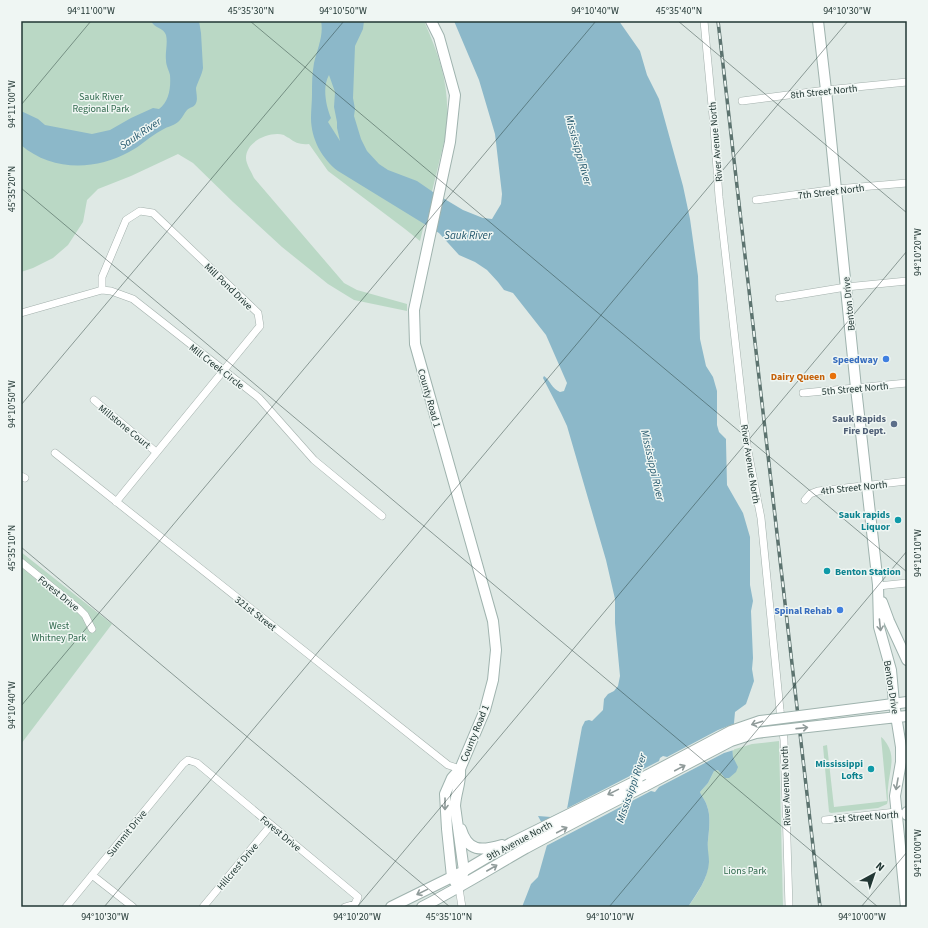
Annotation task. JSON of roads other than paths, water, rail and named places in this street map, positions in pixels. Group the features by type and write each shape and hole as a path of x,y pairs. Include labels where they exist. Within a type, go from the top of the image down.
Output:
{"main road":[{"name":"County Road 1","path":"431,21 439,37 454,94 450,142 414,310 415,344 493,621 496,650 492,680 485,710 460,769 452,778 445,794 446,829 452,877"},
{"name":"Benton Drive","path":"818,21 878,586 879,627 891,670 894,703 902,717 902,756 896,788 896,812 906,907"},
{"name":"Benton Drive","path":"878,586 889,621 907,660"},
{"name":"9th Avenue North","path":"392,907 464,871 511,843 731,732 760,721 907,702"},
{"name":"9th Avenue North","path":"422,907 459,888 527,848 731,741 756,733 902,717"},
{"name":"County Road 1","path":"460,769 461,781 456,797 456,813 464,871"},
{"path":"456,813 464,839 471,846 478,849 496,847 511,843"},
{"path":"459,888 464,871"},
{"path":"452,877 459,888"}],"street":[{"name":"River Avenue North","path":"704,21 720,197 745,430 761,518 784,740 789,907"},
{"name":"8th Street North","path":"742,101 826,90 907,82"},
{"name":"7th Street North","path":"756,200 836,189 907,183"},
{"name":"Mill Pond Drive","path":"102,290 102,277 126,220 140,212 153,213 258,313 260,326 116,502"},
{"path":"779,298 846,287 907,281"},
{"name":"Mill Creek Circle","path":"21,313 102,290 111,291 133,299 223,371 260,398 314,460 382,516"},
{"name":"5th Street North","path":"803,393 907,383"},
{"name":"Millstone Court","path":"94,400 156,452"},
{"name":"321st Street","path":"55,453 448,765 460,769"},
{"name":"4th Street North","path":"805,500 810,494 818,491 907,481"},
{"name":"Forest Drive","path":"21,562 79,609 85,615 92,629"},
{"path":"878,586 907,583"},
{"name":"Forest Drive","path":"188,760 197,763 358,897 355,904 345,907"},
{"name":"Summit Drive","path":"66,907 183,764 188,760"},
{"name":"1st Street North","path":"825,820 896,812 907,814"},
{"name":"Hillcrest Drive","path":"203,907 271,825"},
{"path":"92,875 133,907"},
{"path":"459,888 462,907"}],"water":[{"name":"Sauk River","path":"151,21 199,21 203,68 196,88 197,101 195,105 187,110 178,122 158,132 129,152 102,163 88,165 59,164 33,154 21,145 21,111 38,119 45,125 92,134 110,130 153,108 159,109 165,103 169,94 170,75 166,62 167,38 165,33"},
{"name":"Mississippi River","path":"321,21 364,21 363,29 355,46 353,98 355,109 354,116 361,139 367,151 379,164 388,170 417,181 463,210 483,218 492,219 501,204 502,194 495,134 479,80 454,21 619,21 640,51 647,75 659,99 683,186 690,219 698,276 700,339 706,366 713,377 717,391 717,425 719,432 726,439 727,485 743,513 750,537 750,585 753,601 751,611 752,669 754,681 746,704 735,712 732,745 733,757 738,767 736,772 729,778 725,778 718,770 714,771 708,783 700,792 709,814 709,862 707,874 688,907 522,907 531,884 538,877 547,845 545,829 538,816 551,817 567,809 582,727 585,721 592,721 603,710 604,699 618,686 620,676 615,623 615,599 606,560 567,426 543,378 544,376 557,391 560,392 564,391 567,383 546,335 513,293 504,290 487,270 475,262 459,255 439,233 338,171 322,154 315,141 311,118 313,71 322,26","holes":["329,75 335,92 334,107 340,141 328,122 331,118 326,102 325,91"]}],"railway":[{"path":"718,21 820,907"}],"place":[{"name":"Speedway","path":"886,359"},
{"name":"Dairy Queen","path":"833,376"},
{"name":"Sauk Rapids Fire Dept.","path":"894,424"},
{"name":"Sauk rapids Liquor","path":"898,520"},
{"name":"Benton Station","path":"827,571"},
{"name":"Spinal Rehab","path":"840,610"},
{"name":"Mississippi Lofts","path":"871,769"}],"park label":[{"name":"Sauk River Regional Park","path":"101,102"},
{"name":"West Whitney Park","path":"59,630"},
{"name":"Lions Park","path":"745,870"}]}
